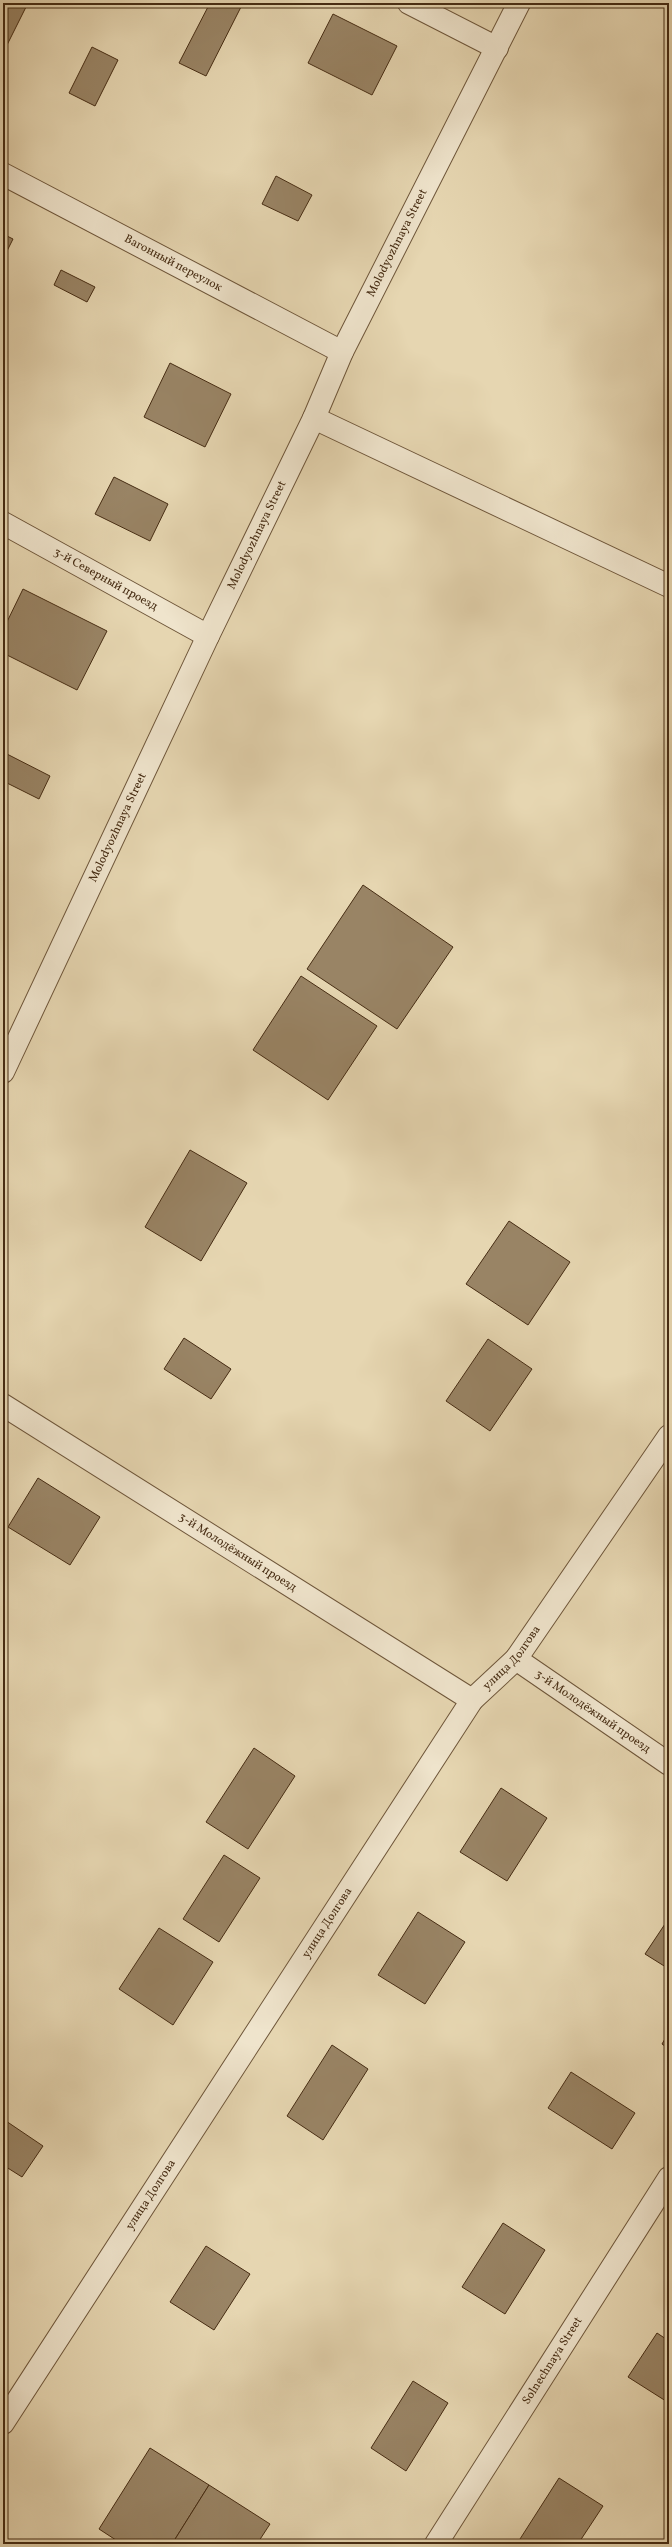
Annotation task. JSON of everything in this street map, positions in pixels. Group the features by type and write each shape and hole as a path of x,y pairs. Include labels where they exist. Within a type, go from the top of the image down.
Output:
{"street":[{"path":"409,3 497,48"},
{"name":"Molodyozhnaya Street","path":"3,1072 208,636 314,418 342,352 519,3"},
{"name":"Вагонный переулок","path":"3,174 342,352"},
{"path":"314,418 669,586"},
{"name":"3-й Северный проезд","path":"3,523 208,636"},
{"name":"3-й Молодёжный проезд","path":"3,1405 472,1700"},
{"name":"улица Долгова","path":"3,2423 472,1700 516,1659 669,1436"},
{"name":"3-й Молодёжный проезд","path":"516,1659 669,1764"},
{"name":"Solnechnaya Street","path":"436,2544 669,2178"}],"building":[{"path":"3,3 18,3 26,7 3,53"},
{"path":"210,3 243,3 206,76 179,63"},
{"path":"333,14 397,46 372,95 308,63"},
{"path":"92,47 118,60 95,106 69,93"},
{"path":"276,176 312,195 298,221 262,204"},
{"path":"3,234 13,239 3,259"},
{"path":"61,270 95,287 87,302 54,285"},
{"path":"170,363 231,394 205,447 144,417"},
{"path":"114,477 168,504 150,541 95,514"},
{"path":"23,589 107,631 77,690 3,653 3,630"},
{"path":"3,752 50,776 39,799 3,781"},
{"path":"363,885 453,947 397,1029 307,969"},
{"path":"301,976 377,1026 328,1100 253,1050"},
{"path":"190,1150 247,1183 201,1261 145,1227"},
{"path":"509,1221 570,1262 528,1325 466,1284"},
{"path":"184,1338 231,1369 211,1399 164,1369"},
{"path":"488,1339 532,1369 490,1431 446,1401"},
{"path":"38,1478 100,1517 70,1565 8,1527"},
{"path":"254,1748 295,1776 248,1849 206,1822"},
{"path":"501,1788 547,1818 507,1881 460,1852"},
{"path":"224,1855 260,1878 219,1942 183,1919"},
{"path":"418,1912 465,1942 425,2004 378,1975"},
{"path":"669,1918 669,1969 645,1954"},
{"path":"159,1928 213,1962 173,2025 119,1989"},
{"path":"669,2032 669,2049 662,2044"},
{"path":"332,2045 368,2069 323,2140 287,2116"},
{"path":"571,2072 635,2113 612,2149 548,2108"},
{"path":"3,2119 43,2146 22,2177 3,2165"},
{"path":"503,2223 545,2250 505,2314 462,2287"},
{"path":"206,2246 250,2274 214,2330 170,2302"},
{"path":"657,2333 669,2341 669,2403 628,2377"},
{"path":"413,2381 448,2403 406,2471 371,2448"},
{"path":"150,2448 209,2485 172,2544 122,2544 99,2529"},
{"path":"559,2478 603,2506 578,2544 528,2544 520,2539"},
{"path":"209,2485 270,2524 257,2544 172,2544"}]}
